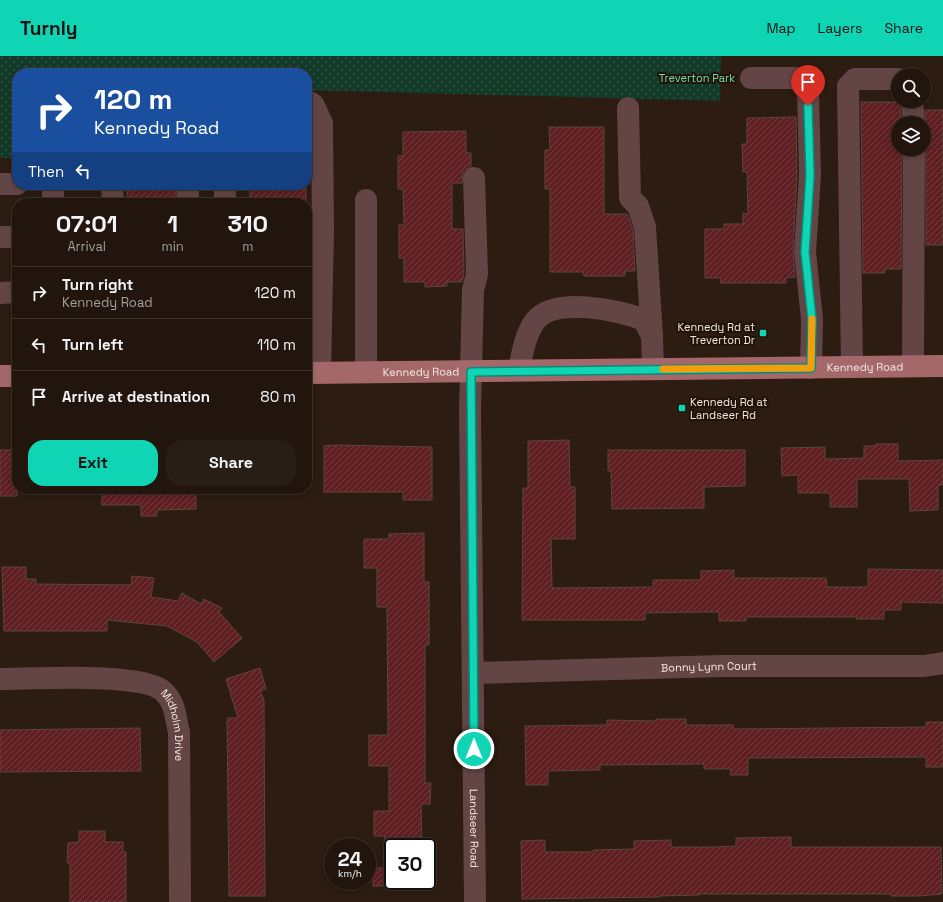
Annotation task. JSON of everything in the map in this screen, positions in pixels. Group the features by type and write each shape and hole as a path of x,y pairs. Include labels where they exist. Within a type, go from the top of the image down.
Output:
{"main road":[{"name":"Kennedy Road","path":"313,372 471,372 518,370 943,366"},
{"path":"0,376 12,376"}],"street":[{"path":"751,78 798,78 808,92 810,176 805,252 812,319 811,368"},
{"path":"852,368 848,86 855,79 891,79"},
{"path":"312,103 314,104 322,123 323,230 313,312 313,372"},
{"path":"628,108 630,198 638,206 644,228 653,369"},
{"path":"913,366 914,156"},
{"name":"Landseer Road","path":"474,178 477,274 474,290 471,372 475,902"},
{"path":"0,184 12,184"},
{"path":"366,200 366,372"},
{"path":"0,237 12,237"},
{"path":"0,293 12,292"},
{"path":"518,370 526,339 536,320 550,312 572,307 606,309 632,315 644,320 652,336"},
{"name":"Bonny Lynn Court","path":"474,673 722,666 924,666 943,663"},
{"name":"Midholm Drive","path":"0,679 125,679 153,686 167,695 174,706 179,732 180,902"}],"green space":[{"name":"Treverton Park","path":"0,56 721,56 720,101 312,90 312,68 12,68 12,158 0,158"}],"building":[{"path":"861,102 891,102 891,108 900,108 901,116 891,116 891,156 902,156 901,269 885,269 885,273 863,273"},
{"path":"925,110 943,110 943,245 926,245 926,156 931,156 931,116 926,116"},
{"path":"796,117 797,175 793,251 795,277 786,278 786,283 721,283 720,278 705,278 705,229 724,229 724,224 743,224 743,213 748,214 747,172 743,172 742,144 747,144 747,118"},
{"path":"549,127 604,127 604,214 627,214 633,229 635,271 625,271 625,276 584,276 583,272 550,272 550,189 545,189 545,150 550,150"},
{"path":"466,131 466,153 471,153 471,166 463,172 462,183 452,183 452,229 463,229 464,273 462,282 447,282 447,286 425,287 425,282 404,282 404,258 399,258 399,225 404,225 403,189 398,189 398,156 403,156 403,132"},
{"path":"127,190 176,190 176,198 127,198"},
{"path":"250,190 306,190 306,198 250,198"},
{"path":"569,440 570,487 575,487 575,539 551,539 552,588 653,587 653,580 701,580 701,571 734,570 734,578 826,578 827,587 868,587 868,569 943,570 943,603 901,602 901,610 884,610 884,619 856,619 857,617 746,617 746,621 719,621 719,612 701,612 645,613 645,620 522,620 523,488 528,488 528,441"},
{"path":"876,444 898,444 898,461 943,460 943,485 938,485 938,510 910,511 909,479 857,479 857,507 830,507 830,493 798,493 798,475 782,476 781,448 825,447 825,459 864,458 864,446 876,446"},
{"path":"324,446 432,447 432,500 403,500 403,492 324,492"},
{"path":"0,450 12,450 12,494 17,494 17,496 0,496"},
{"path":"608,450 745,450 745,486 704,487 704,508 612,509 611,471 608,471"},
{"path":"102,494 196,494 196,509 157,510 157,516 141,516 141,505 102,505"},
{"path":"424,533 424,582 429,582 429,645 425,645 425,783 431,783 430,804 421,804 422,838 385,838 385,836 374,836 374,811 389,811 389,766 369,766 369,735 387,735 388,732 387,607 377,607 377,568 364,568 364,539 389,539 389,534"},
{"path":"2,567 26,567 26,579 36,579 36,584 131,585 132,576 154,578 151,597 178,601 182,593 201,604 204,599 222,608 219,612 242,638 214,662 197,642 167,626 107,620 107,631 4,631"},
{"path":"260,668 266,689 260,691 264,700 265,896 229,896 227,718 238,718 226,679"},
{"path":"656,719 686,719 686,725 733,725 734,729 926,727 926,722 943,722 943,767 926,767 926,757 748,758 748,775 730,775 731,769 704,769 704,764 600,765 600,770 548,771 548,785 526,785 525,726 607,725 607,720 656,721"},
{"path":"140,728 141,771 0,772 0,730"},
{"path":"79,831 105,831 105,842 123,842 123,852 126,852 126,902 70,902 70,863 67,863 68,843 79,842"},
{"path":"791,837 791,847 941,847 942,894 891,896 891,894 699,894 659,897 522,899 521,841 545,840 545,852 593,852 593,850 634,849 634,841 671,840 671,847 715,847 736,846 736,838"},
{"path":"376,868 384,868 384,886 376,886"}],"slow traffic":[{"path":"663,369 811,368 812,319"}],"place":[{"name":"Kennedy Rd at Treverton Dr","path":"763,333"},
{"name":"Kennedy Rd at Landseer Rd","path":"682,408"}],"route":[{"path":"474,749 470,410 471,372 534,370 811,368 812,319 805,252 810,176 808,106"}]}
